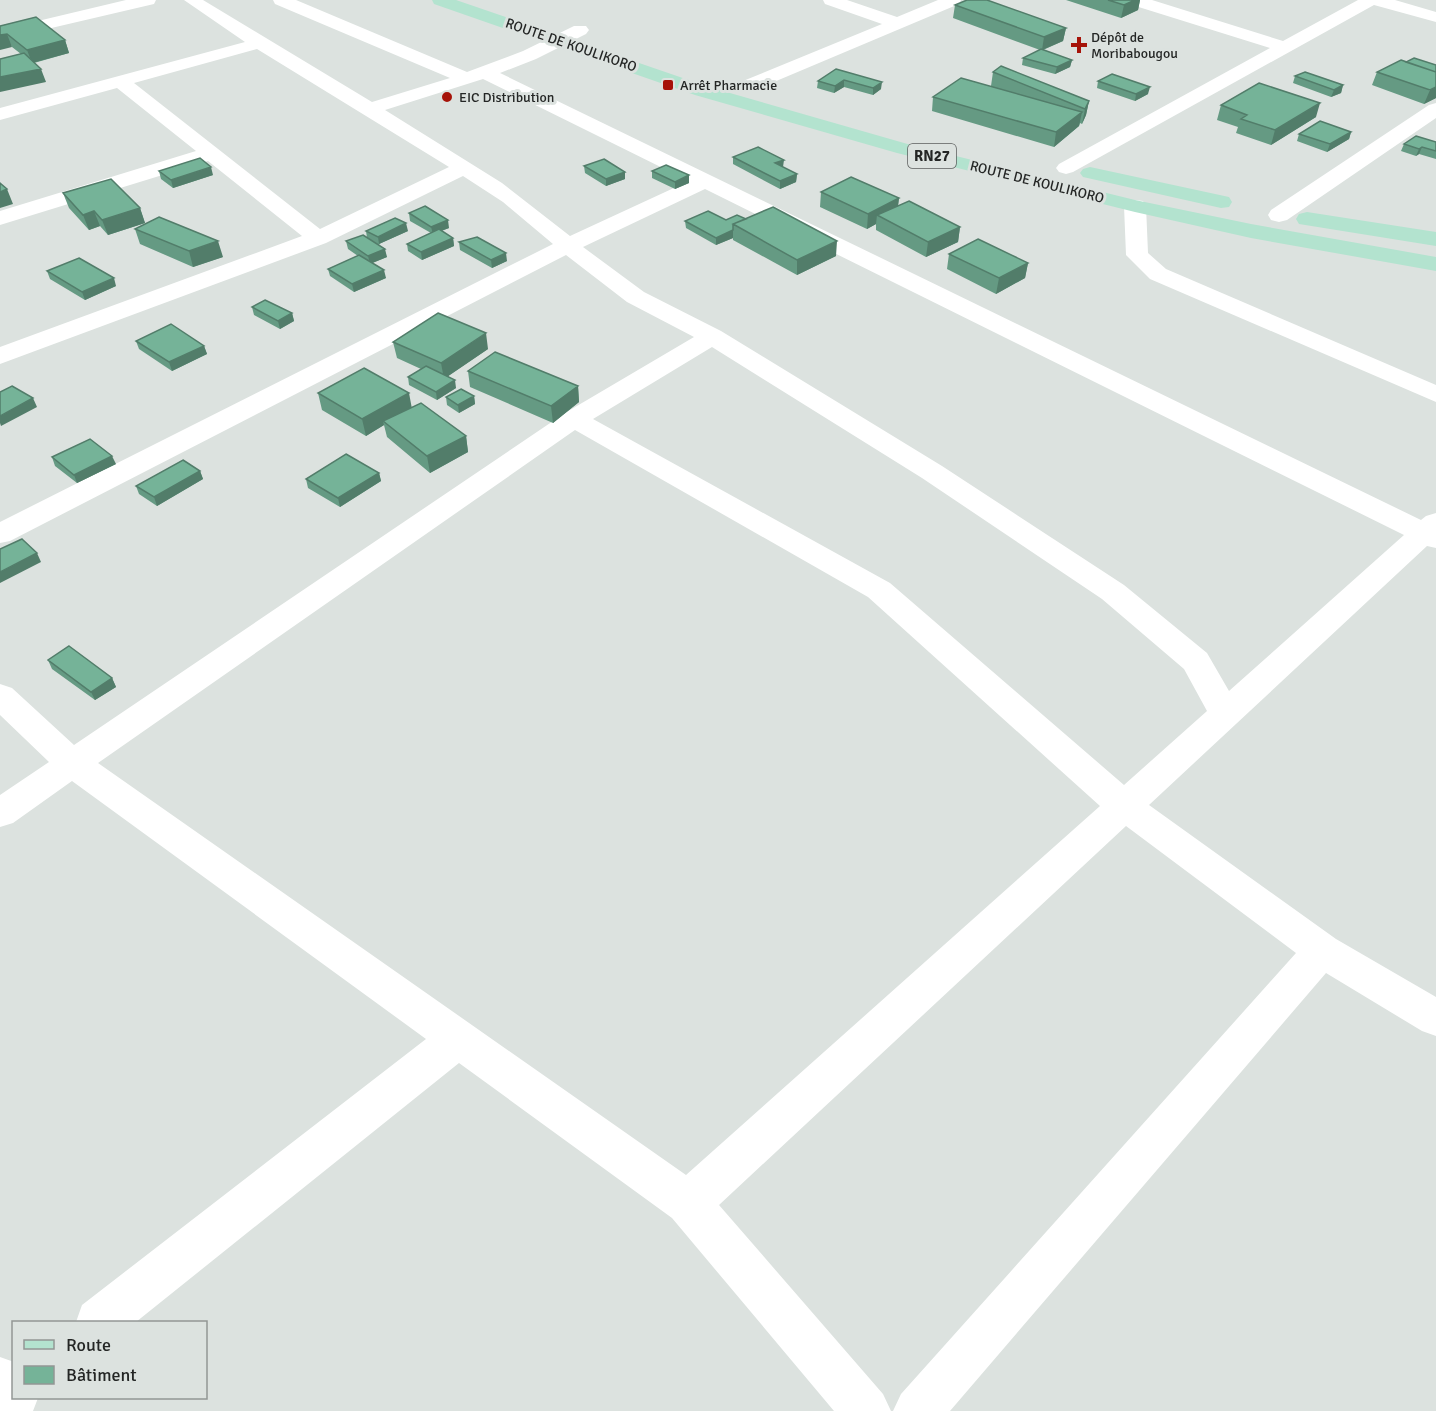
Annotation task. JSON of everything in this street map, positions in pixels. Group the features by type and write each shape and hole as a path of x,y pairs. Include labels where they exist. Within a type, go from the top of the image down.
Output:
{"main road":[{"name":"ROUTE DE KOULIKORO","path":"440,0 702,91 881,143 1135,206 1251,231 1436,264"},
{"name":"ROUTE DE KOULIKORO","path":"497,0 648,52"},
{"path":"728,78 795,98"},
{"name":"ROUTE DE KOULIKORO","path":"1043,163 1235,205"},
{"path":"1257,210 1436,239"}],"street":[{"path":"0,35 148,0"},
{"path":"192,0 257,44 370,109 502,192 612,281 675,319 712,336 932,472 1113,592 1196,661 1226,715"},
{"path":"281,0 476,75 706,181 1432,531 1124,806 688,1203"},
{"path":"831,0 897,23"},
{"path":"750,85 953,0"},
{"path":"1136,0 1285,47"},
{"path":"1066,168 1370,0"},
{"path":"1376,0 1436,17"},
{"path":"370,109 476,75 560,41 580,30"},
{"path":"0,114 257,44"},
{"path":"120,81 318,238"},
{"path":"1280,215 1436,109"},
{"path":"0,218 211,153"},
{"path":"0,356 318,238 463,168"},
{"path":"0,534 569,245 706,181"},
{"path":"1135,206 1137,255 1158,274 1436,394"},
{"path":"0,813 574,419 712,336"},
{"path":"574,419 879,590 1124,806 1322,951 1436,1018"},
{"path":"0,696 73,764 688,1203 866,1411"},
{"path":"918,1411 1322,951"},
{"path":"102,1321 458,1039"}],"building":[{"path":"967,0 987,0 1066,28 1044,37 955,5"},
{"path":"1108,0 1135,0 1124,5"},
{"path":"36,17 65,40 27,50 7,34 0,35 0,26"},
{"path":"1041,49 1072,60 1057,67 1023,58"},
{"path":"24,53 41,69 0,77 0,59"},
{"path":"1414,58 1436,65 1436,72 1406,62"},
{"path":"1401,60 1436,72 1436,87 1430,90 1377,72"},
{"path":"1001,66 1089,101 1085,109 993,72"},
{"path":"836,69 882,82 873,88 844,80 835,86 818,81"},
{"path":"1305,72 1343,85 1334,90 1295,76"},
{"path":"1112,74 1150,87 1136,94 1098,81"},
{"path":"961,78 1082,112 1056,132 933,97"},
{"path":"1259,83 1320,103 1275,130 1241,119 1247,115 1221,105"},
{"path":"1320,121 1351,132 1330,144 1299,134"},
{"path":"1416,136 1436,142 1436,151 1404,144"},
{"path":"758,147 784,160 775,163 797,174 780,181 733,157"},
{"path":"200,158 211,167 171,180 159,171"},
{"path":"604,159 625,172 606,179 584,166"},
{"path":"666,165 689,175 675,182 652,171"},
{"path":"851,177 899,198 868,214 821,192"},
{"path":"111,179 140,208 102,220 94,211 83,215 63,193"},
{"path":"0,183 7,189 0,192"},
{"path":"909,201 960,227 928,242 877,215"},
{"path":"425,206 448,220 431,227 409,213"},
{"path":"773,207 837,241 797,260 733,224"},
{"path":"708,211 726,220 737,215 746,219 733,224 733,230 716,238 685,221"},
{"path":"159,217 218,241 189,251 135,229"},
{"path":"395,218 406,223 378,237 366,231"},
{"path":"439,229 453,238 421,252 407,244"},
{"path":"363,235 385,249 368,256 346,241"},
{"path":"477,237 506,253 491,260 459,242"},
{"path":"978,239 1028,263 999,278 949,254"},
{"path":"359,255 384,270 352,284 328,269"},
{"path":"79,258 114,278 82,292 47,271"},
{"path":"265,300 292,313 278,321 252,307"},
{"path":"438,313 486,333 441,363 393,342"},
{"path":"171,324 204,346 169,362 136,341"},
{"path":"495,352 578,386 551,406 468,371"},
{"path":"426,366 455,380 436,392 408,377"},
{"path":"364,368 409,393 362,419 318,393"},
{"path":"12,386 33,398 0,416 0,392"},
{"path":"461,389 474,396 458,405 446,397"},
{"path":"421,403 466,436 427,456 383,421"},
{"path":"90,439 112,456 74,475 52,457"},
{"path":"346,454 379,473 338,498 306,479"},
{"path":"183,460 200,471 154,497 136,486"},
{"path":"22,539 37,553 0,572 0,549"},
{"path":"69,646 112,678 91,692 48,660"}],"place":[{"name":"Dépôt de Moribabougou","path":"1079,45"},
{"name":"Arrêt Pharmacie","path":"668,85"},
{"name":"EIC Distribution","path":"447,97"}]}
